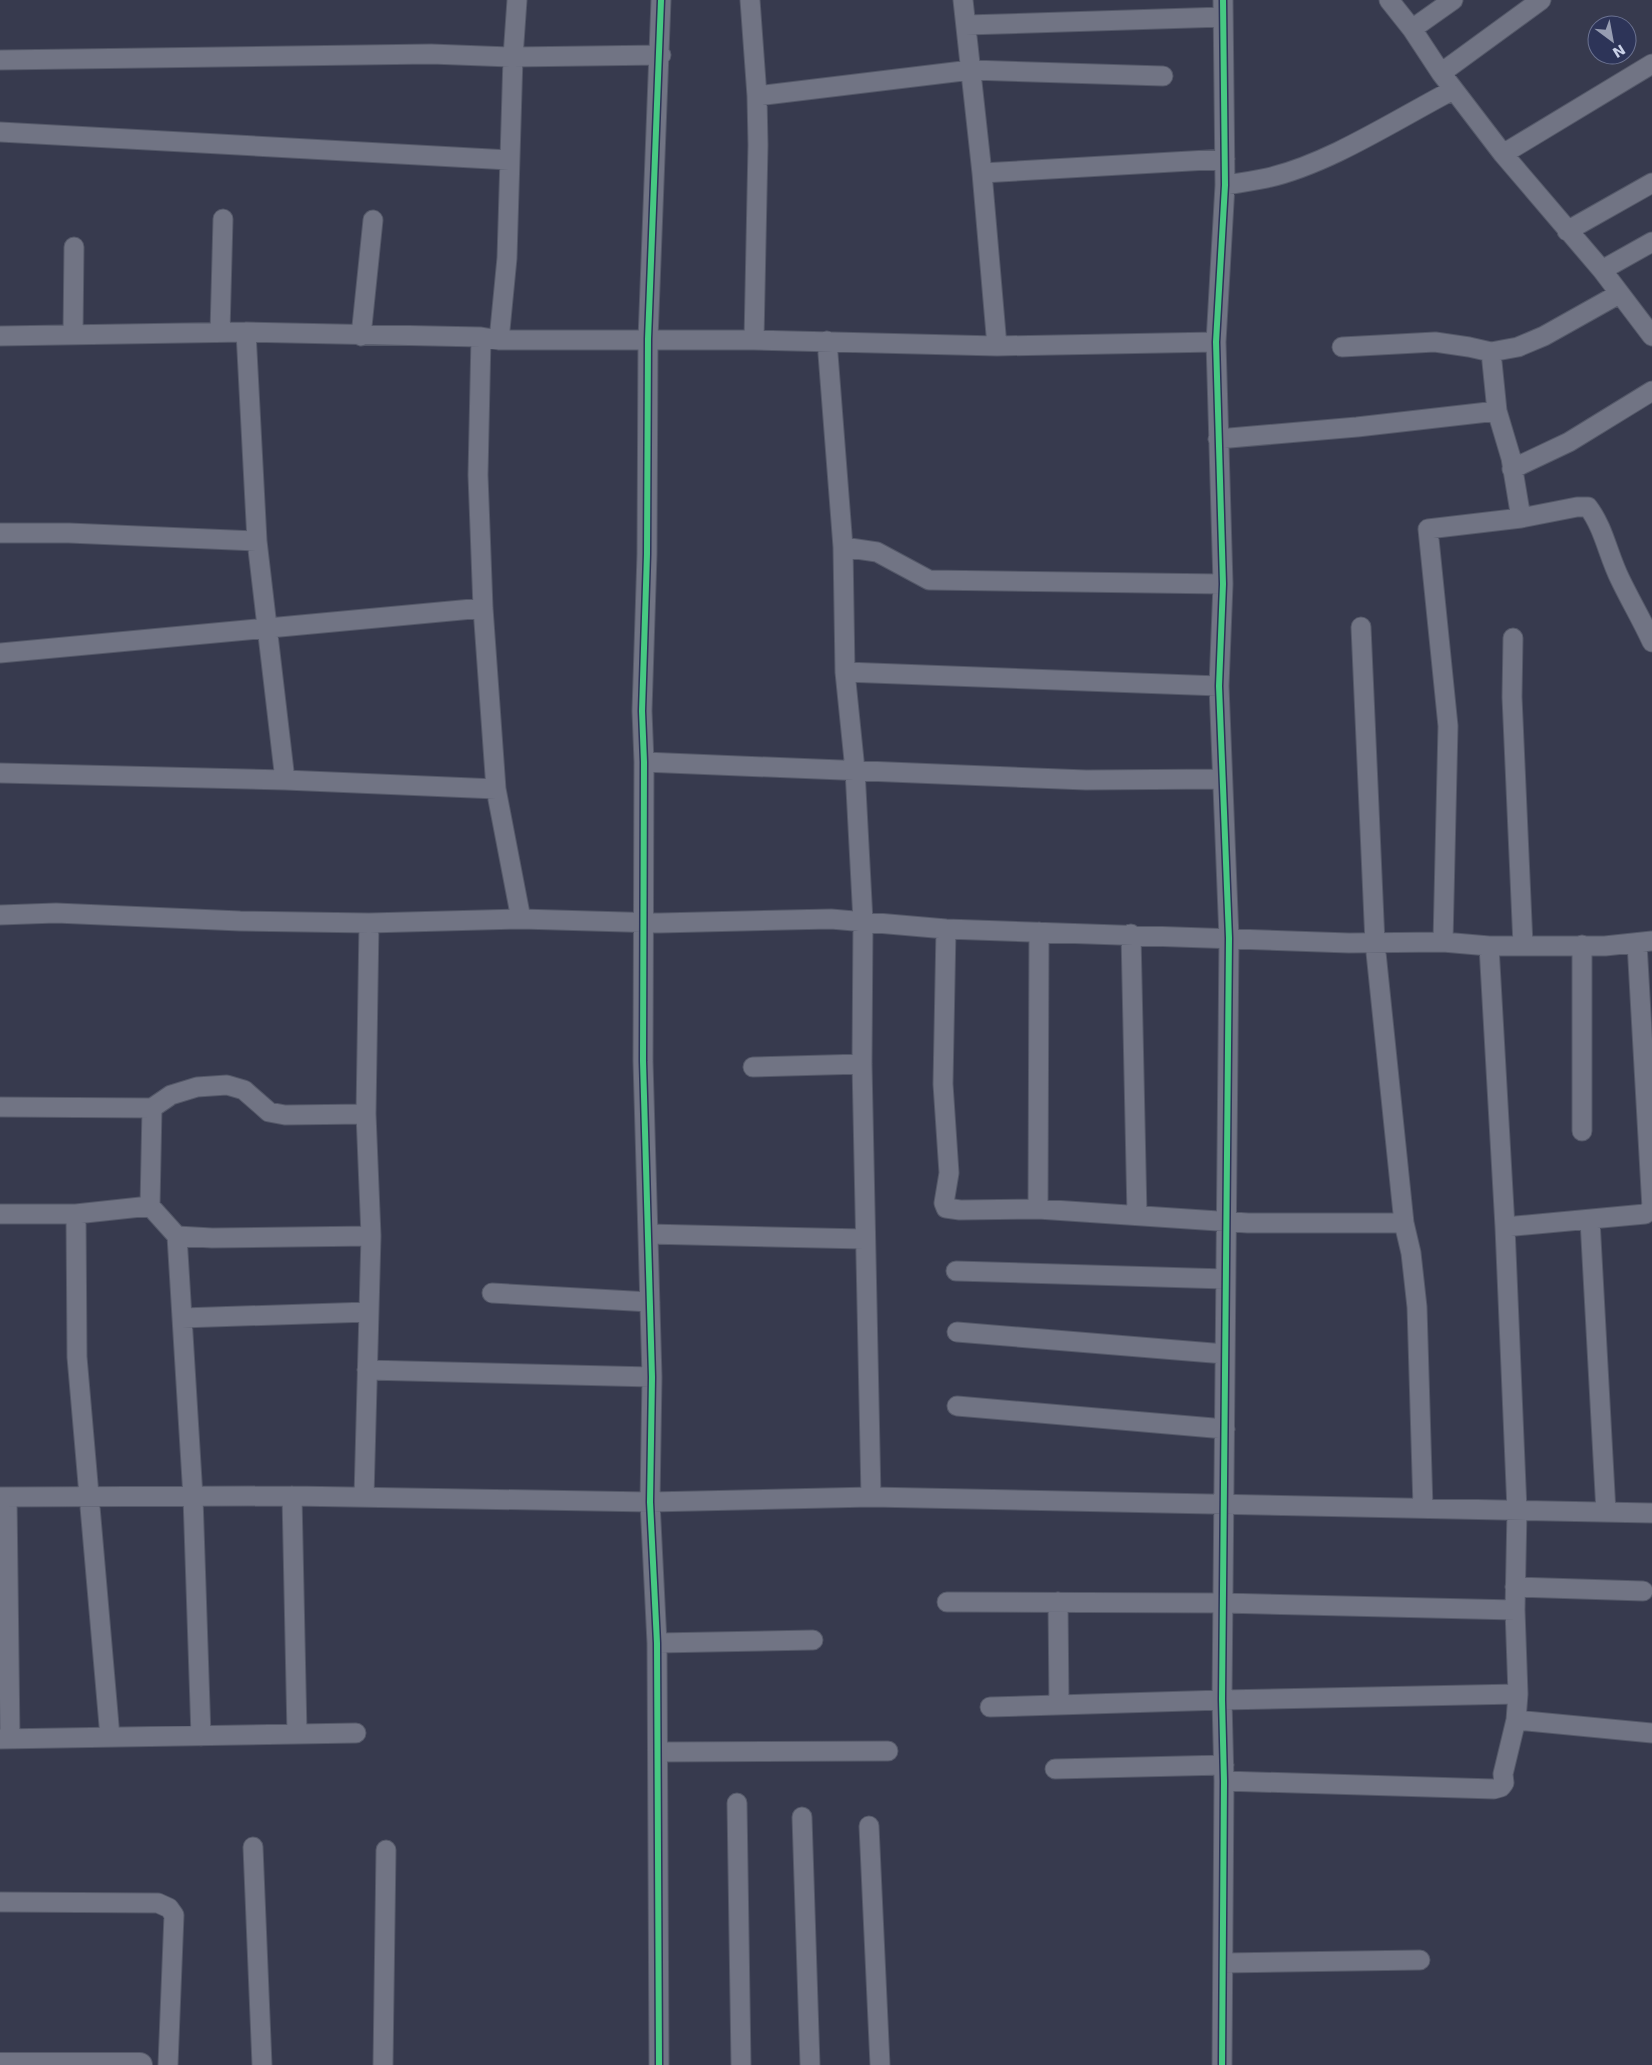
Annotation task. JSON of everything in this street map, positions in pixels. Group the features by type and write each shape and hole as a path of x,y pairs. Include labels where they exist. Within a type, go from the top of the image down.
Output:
{"street":[{"path":"517,0 509,160 507,258 490,339 478,476 483,608 496,789 521,919"},
{"path":"659,2065 657,1643 650,1502 652,1376 643,1061 644,762 642,712 647,554 648,339 661,55 661,0"},
{"path":"750,0 757,96 758,145 754,340"},
{"path":"963,0 982,173 997,346"},
{"path":"1389,0 1412,29 1453,90 1503,154 1602,270 1652,336"},
{"path":"1412,29 1453,0"},
{"path":"1441,73 1541,0"},
{"path":"966,25 1223,8 1225,185 1216,342 1223,584 1219,686 1221,779 1229,938 1228,1220 1225,1279 1222,1700 1224,1773 1222,2065"},
{"path":"0,60 431,54 513,57 661,55"},
{"path":"1503,154 1652,64"},
{"path":"757,96 971,70 1163,76"},
{"path":"1225,185 1268,178 1311,163 1367,137 1453,90"},
{"path":"0,132 509,160"},
{"path":"982,173 1225,159"},
{"path":"1567,230 1652,183"},
{"path":"220,332 223,220"},
{"path":"361,336 373,220"},
{"path":"1602,270 1652,242"},
{"path":"73,334 74,247"},
{"path":"1342,348 1435,342 1491,352 1518,347 1544,336 1619,294"},
{"path":"0,336 246,332 490,339 754,340 997,346 1216,342"},
{"path":"246,332 257,541 285,780"},
{"path":"826,341 843,547 846,672 855,770 864,921 862,1064 864,1239 871,1497"},
{"path":"1491,352 1497,412 1512,469 1521,518"},
{"path":"1512,469 1569,442 1652,391"},
{"path":"1218,439 1358,427 1497,412"},
{"path":"1443,942 1448,726 1428,529 1521,518 1576,506 1588,507 1595,516 1620,578 1652,642"},
{"path":"0,533 69,533 257,541"},
{"path":"843,547 877,552 929,580 1223,584"},
{"path":"0,653 483,608"},
{"path":"1360,627 1375,943 1404,1223 1411,1253 1417,1307 1423,1508"},
{"path":"1513,638 1512,697 1523,946"},
{"path":"846,672 1219,686"},
{"path":"644,762 1086,780 1221,779"},
{"path":"0,773 285,780 496,789"},
{"path":"0,915 56,913 240,921 369,923 521,919 643,923 831,919 946,928 1375,943 1443,942 1489,946 1523,946 1645,942 1652,1208 1645,1214 1505,1227"},
{"path":"364,1497 371,1236 366,1114 369,923"},
{"path":"946,928 943,1084 949,1173 944,1203 946,1208 960,1210 1038,1209 1228,1220 1248,1223 1404,1223"},
{"path":"1038,1209 1040,932"},
{"path":"1131,934 1136,1215"},
{"path":"1582,945 1582,1131"},
{"path":"1055,1769 1224,1773 1494,1789 1501,1787 1504,1783 1504,1774 1516,1720 1518,1694 1515,1610 1517,1510 1505,1227 1489,946"},
{"path":"753,1066 862,1064"},
{"path":"0,1107 152,1108 171,1095 196,1087 227,1085 244,1090 269,1112 286,1116 366,1114"},
{"path":"152,1108 150,1206 177,1236 193,1497 201,1736"},
{"path":"0,1214 76,1214 150,1206"},
{"path":"76,1214 77,1357 110,1737"},
{"path":"1590,1220 1606,1512"},
{"path":"648,1234 864,1239"},
{"path":"177,1236 212,1238 371,1236"},
{"path":"956,1271 1225,1279"},
{"path":"492,1293 650,1302"},
{"path":"182,1318 368,1312"},
{"path":"957,1332 1225,1354"},
{"path":"367,1370 652,1376"},
{"path":"957,1406 1225,1429"},
{"path":"356,1733 5,1739 4,1497 292,1496 650,1502 871,1497 1652,1513"},
{"path":"292,1496 297,1734"},
{"path":"1515,1587 1643,1591"},
{"path":"947,1602 1223,1603 1515,1610"},
{"path":"1058,1602 1059,1705"},
{"path":"657,1643 813,1640"},
{"path":"990,1707 1518,1694"},
{"path":"1516,1720 1652,1733"},
{"path":"658,1752 888,1751"},
{"path":"737,1803 741,2065"},
{"path":"802,1817 810,2065"},
{"path":"869,1826 880,2065"},
{"path":"253,1847 262,2065"},
{"path":"383,2065 386,1850"},
{"path":"0,1902 158,1903 169,1908 174,1916 168,2065"},
{"path":"1223,1964 1420,1960"},
{"path":"0,2065 140,2065"}],"cycle path":[{"path":"659,2065 657,1643 650,1502 652,1377 643,1061 644,762 642,711 647,554 648,339 661,0"},
{"path":"1222,2065 1224,1781 1222,1700 1229,938 1219,686 1223,584 1216,342 1225,185 1223,0"}]}
